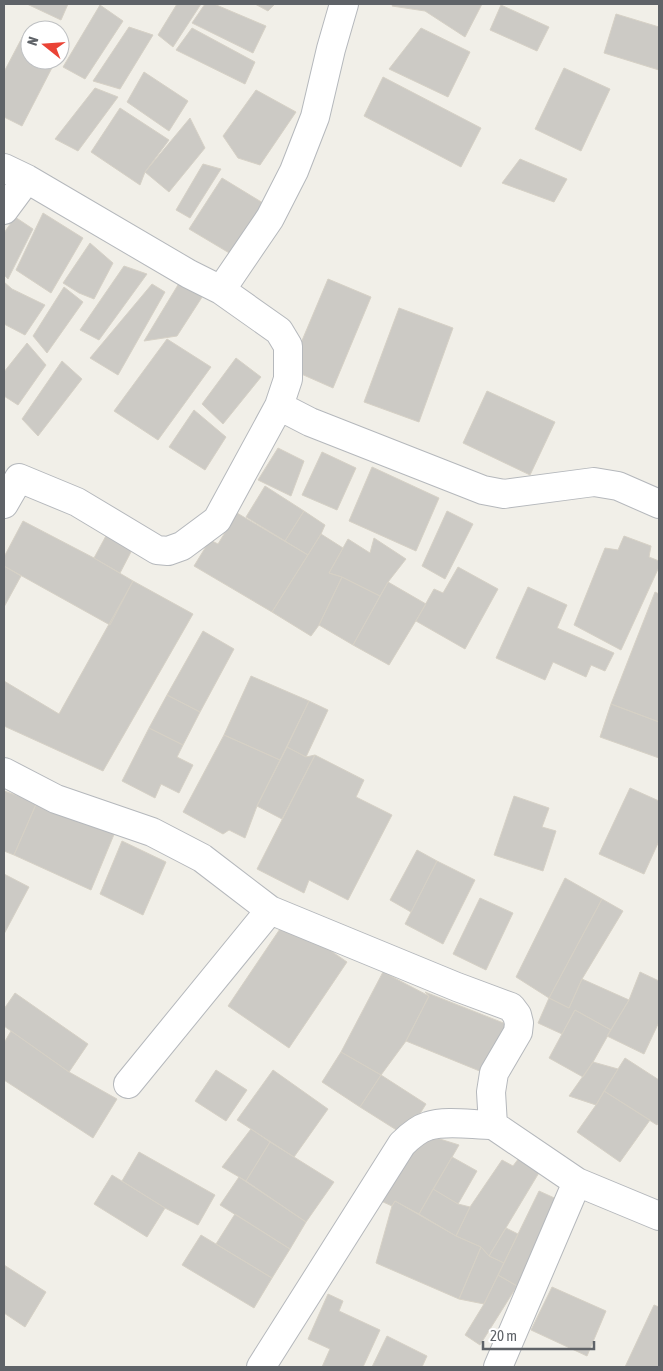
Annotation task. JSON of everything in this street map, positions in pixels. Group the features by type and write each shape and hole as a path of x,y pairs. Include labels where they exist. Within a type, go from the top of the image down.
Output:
{"street":[{"path":"221,290 270,218 294,171 314,118 344,4"},
{"path":"4,210 15,174 189,274 221,290 279,331 288,346 288,379 279,406 217,520 182,546 168,551 157,550 77,502 9,488"},
{"path":"279,406 310,422 483,490 504,494 594,482 618,486 659,504"},
{"path":"4,772 56,798 152,832 185,849 202,858 270,910 457,987 511,1007 517,1015 519,1023 518,1032 494,1073 491,1092 493,1125"},
{"path":"128,1084 270,910"},
{"path":"261,1367 402,1144 427,1126 445,1124 493,1125 577,1182 659,1216"},
{"path":"498,1367 577,1182"}],"building":[{"path":"27,4 68,4 61,20"},
{"path":"177,4 201,4 173,47 158,35"},
{"path":"205,4 214,4 266,26 253,53 192,23"},
{"path":"255,4 275,4 268,11"},
{"path":"393,4 482,4 465,37 425,11 392,6"},
{"path":"100,5 123,21 85,79 68,70 70,55"},
{"path":"501,5 549,27 537,51 490,30"},
{"path":"616,14 659,27 659,70 604,53"},
{"path":"129,27 153,35 120,89 93,81"},
{"path":"192,28 255,62 245,84 176,50"},
{"path":"421,28 470,52 448,97 389,69"},
{"path":"20,41 20,70 51,70 22,126 4,117 4,72"},
{"path":"564,68 610,89 581,151 535,129"},
{"path":"144,72 188,101 169,131 127,102"},
{"path":"383,77 481,128 461,167 364,116"},
{"path":"95,88 118,97 78,151 55,139"},
{"path":"256,90 296,112 260,165 238,158 223,136"},
{"path":"120,108 169,140 145,172 140,185 91,152"},
{"path":"190,118 205,148 169,192 145,172"},
{"path":"520,159 567,179 554,202 502,183"},
{"path":"203,164 221,169 190,218 176,210"},
{"path":"222,178 263,203 236,257 189,229"},
{"path":"43,213 83,238 51,293 16,270"},
{"path":"15,217 33,229 8,279 4,275 4,233"},
{"path":"90,243 113,263 94,299 79,293 63,283"},
{"path":"124,266 147,274 99,340 80,330"},
{"path":"184,275 206,291 177,336 144,341"},
{"path":"328,279 371,297 333,388 290,369"},
{"path":"4,282 12,289 45,305 25,335 4,324"},
{"path":"152,284 165,292 118,375 90,358"},
{"path":"64,287 83,302 47,353 33,336"},
{"path":"399,308 453,328 419,422 364,402"},
{"path":"167,339 211,367 158,440 114,411"},
{"path":"27,343 46,365 18,405 4,396 4,372"},
{"path":"236,358 261,377 223,424 202,404"},
{"path":"62,361 82,379 38,436 22,419"},
{"path":"487,391 555,422 530,475 463,443"},
{"path":"194,410 226,437 205,470 169,447"},
{"path":"278,448 304,461 291,496 258,480"},
{"path":"322,452 356,468 337,510 302,495"},
{"path":"372,467 439,498 416,551 349,521"},
{"path":"265,486 304,511 285,541 246,517"},
{"path":"304,511 325,525 308,555 285,541"},
{"path":"447,511 473,524 445,579 422,566"},
{"path":"237,513 308,555 272,612 194,566 210,540 218,544"},
{"path":"23,521 94,558 133,581 110,625 4,566 4,557"},
{"path":"107,534 133,548 120,573 94,558"},
{"path":"321,534 343,548 329,573 342,577 319,625 311,636 272,612"},
{"path":"624,536 651,546 649,557 659,561 659,567 621,650 574,625 605,548 618,550"},
{"path":"374,538 406,559 388,582 380,596 342,577 329,573 348,539 370,553"},
{"path":"4,566 21,576 4,607"},
{"path":"458,567 498,589 465,649 416,621 434,589 443,593"},
{"path":"342,577 380,596 353,645 319,625"},
{"path":"133,581 193,614 103,771 4,726 4,681 59,714"},
{"path":"388,582 426,604 389,665 353,645"},
{"path":"528,587 567,605 557,628 614,653 605,671 591,665 586,677 553,662 545,680 496,658"},
{"path":"655,592 659,594 659,722 611,704"},
{"path":"203,631 234,649 200,712 167,695"},
{"path":"251,676 309,701 280,760 224,735"},
{"path":"167,695 200,712 183,745 149,728"},
{"path":"309,701 328,710 306,757 287,747"},
{"path":"611,704 659,722 659,758 600,737"},
{"path":"149,728 183,745 177,757 193,765 179,793 161,784 155,798 122,781"},
{"path":"224,735 280,760 257,806 245,838 229,830 223,834 183,812"},
{"path":"287,747 306,757 315,755 282,819 257,806"},
{"path":"315,755 364,780 356,797 392,815 348,900 309,880 304,893 257,869"},
{"path":"630,788 659,801 659,841 644,874 599,854"},
{"path":"4,791 37,802 14,855 4,851"},
{"path":"514,796 549,808 542,827 556,831 543,871 494,855"},
{"path":"37,802 115,832 91,890 14,855"},
{"path":"122,841 166,862 143,915 100,894"},
{"path":"417,850 437,861 411,912 390,900"},
{"path":"437,861 475,880 443,944 405,924"},
{"path":"4,874 29,887 4,934"},
{"path":"565,878 602,899 549,998 516,977"},
{"path":"480,898 513,913 486,970 453,954"},
{"path":"602,899 623,911 582,979 569,1008 549,998"},
{"path":"286,920 347,962 289,1048 228,1006"},
{"path":"383,972 429,996 406,1041 381,1075 341,1052"},
{"path":"640,972 659,981 659,1022 644,1054 607,1036 629,1000"},
{"path":"582,979 629,1000 611,1030 575,1010 562,1034 538,1023 549,998 569,1008"},
{"path":"425,992 506,1024 487,1074 406,1041 429,996"},
{"path":"15,993 88,1044 69,1072 4,1026 4,1009"},
{"path":"575,1010 611,1030 583,1077 549,1058"},
{"path":"11,1031 69,1072 117,1099 93,1138 4,1080 4,1043"},
{"path":"341,1052 381,1075 360,1107 322,1082"},
{"path":"625,1058 659,1080 659,1122 657,1125 604,1091"},
{"path":"593,1062 618,1069 596,1105 569,1096"},
{"path":"216,1070 247,1090 226,1121 195,1101"},
{"path":"273,1070 328,1109 294,1157 237,1120"},
{"path":"381,1075 426,1104 406,1136 360,1107"},
{"path":"604,1091 650,1120 620,1162 577,1132"},
{"path":"251,1129 270,1142 246,1181 222,1167"},
{"path":"424,1134 459,1145 419,1214 395,1201 392,1206 381,1201"},
{"path":"270,1142 334,1182 306,1222 246,1181"},
{"path":"139,1152 215,1195 198,1225 165,1208 122,1181"},
{"path":"452,1157 477,1171 458,1204 433,1189"},
{"path":"519,1158 540,1171 489,1256 481,1247 456,1236 470,1207 502,1160 513,1166"},
{"path":"112,1175 165,1208 147,1237 94,1204"},
{"path":"239,1177 306,1222 290,1249 220,1205"},
{"path":"433,1189 458,1204 470,1207 456,1236 419,1214"},
{"path":"539,1191 561,1201 517,1286 498,1275"},
{"path":"395,1201 456,1236 481,1247 459,1299 376,1263"},
{"path":"235,1214 290,1249 272,1278 216,1244"},
{"path":"506,1228 518,1234 504,1263 489,1256"},
{"path":"201,1235 272,1278 254,1308 182,1265"},
{"path":"481,1247 489,1256 504,1263 484,1304 459,1299"},
{"path":"4,1265 46,1292 25,1327 4,1313"},
{"path":"498,1275 517,1286 480,1345 465,1335 484,1304"},
{"path":"552,1287 606,1311 587,1356 531,1330"},
{"path":"328,1294 343,1301 339,1311 380,1330 363,1367 322,1367 330,1349 308,1339"},
{"path":"654,1305 659,1307 659,1367 625,1367"},
{"path":"387,1336 427,1356 422,1367 372,1367"}]}
